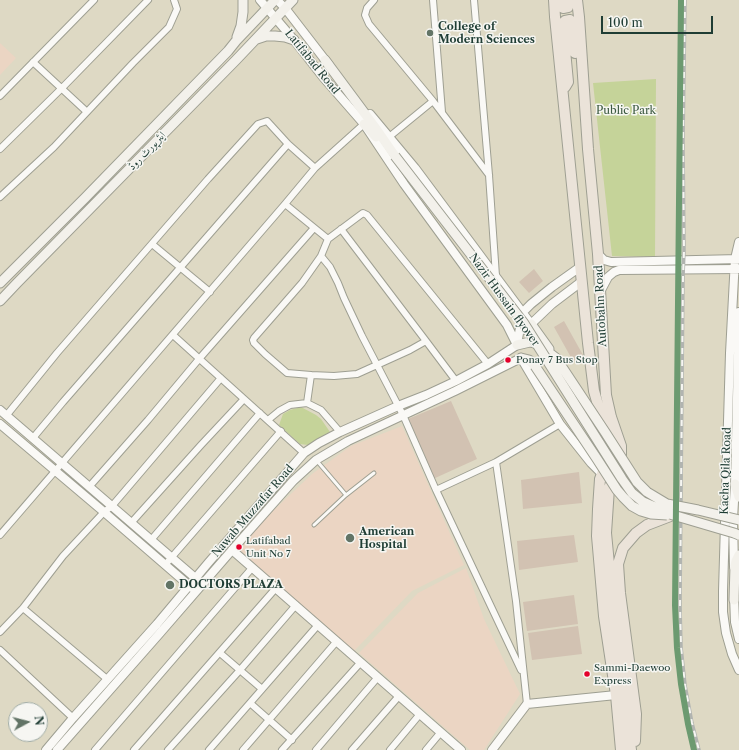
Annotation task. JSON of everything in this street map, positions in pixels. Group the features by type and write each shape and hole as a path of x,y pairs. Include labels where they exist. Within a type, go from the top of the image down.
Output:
{"highway":[{"name":"Autobahn Road","path":"554,0 554,17 588,343 594,391 607,436 607,461 600,479 598,536 604,616 616,695 621,750"},
{"path":"560,0 563,8 568,7 569,0"},
{"name":"Autobahn Road","path":"577,0 588,149 598,254 606,395 611,417 621,446 621,459 609,488 606,534 615,627 631,750"},
{"path":"562,92 568,82 563,23 570,20 572,22 577,77 584,92"},
{"path":"634,750 636,714 620,593 618,564 623,548 636,533 647,525 673,515"}],"main road":[{"path":"236,41 241,26 243,0"},
{"name":"ایئرپورٹ روڈ","path":"0,283 108,175 228,51 266,8 276,0"},
{"name":"ایئرپورٹ روڈ","path":"0,302 257,39 292,0"},
{"path":"257,39 266,36 275,36 294,40"},
{"path":"325,60 395,156"},
{"path":"364,124 395,156"},
{"name":"Nazir Hussain flyover","path":"395,156 523,322 628,488 636,497 643,502 673,515 739,535"},
{"path":"532,324 637,482 647,492 667,504"},
{"path":"517,345 530,342 535,343 556,358"},
{"path":"521,358 529,360 535,366 623,498 632,506 641,511 651,514 673,515"},
{"path":"735,484 739,497"},
{"path":"649,504 667,504 739,520"},
{"path":"734,600 735,566 739,556"}],"street":[{"path":"0,96 94,0"},
{"path":"0,149 148,0"},
{"path":"0,197 54,147 169,26 178,10 174,0"},
{"name":"Latifabad Road","path":"260,0 323,77 364,124 404,184 508,325 517,345"},
{"name":"Latifabad Road","path":"276,0 285,8 325,60 415,168 532,324"},
{"path":"374,0 367,8 365,15 369,24 442,112 489,175"},
{"path":"433,0 442,112"},
{"path":"474,0 496,276"},
{"path":"33,62 87,112"},
{"path":"389,137 433,101"},
{"path":"202,584 3,413 258,124 267,121 288,144 315,168"},
{"path":"0,535 315,168 364,124"},
{"path":"33,438 288,144"},
{"path":"285,204 328,239"},
{"path":"426,341 410,350 357,374 334,376 287,373 265,354 253,340 302,283 321,256 328,239 363,213 366,214 488,364"},
{"path":"89,487 314,228"},
{"path":"342,229 456,381"},
{"name":"Kacha Qila Road","path":"739,242 730,353 723,591 723,612 726,633 732,654 739,670"},
{"path":"152,244 210,292"},
{"path":"598,254 604,260 611,262 737,259"},
{"path":"321,256 330,267 376,365 403,415 436,490 523,674"},
{"path":"517,345 523,312 552,287 580,267"},
{"path":"600,292 608,277 619,270 737,270"},
{"path":"530,342 532,324 552,304 582,282"},
{"name":"Kacha Qila Road","path":"739,312 733,519 735,622 739,639"},
{"path":"172,335 304,453"},
{"name":"Nawab Muzzafar Road","path":"57,750 192,589 196,578 304,453 340,432 456,381 488,364 517,345"},
{"path":"521,358 560,424 591,463 611,483"},
{"name":"Nawab Muzzafar Road","path":"46,750 157,624 192,589 202,584 293,481 316,460 348,441 456,391 521,358"},
{"path":"307,403 311,375"},
{"path":"0,632 23,608 63,556 104,512 112,506 221,378"},
{"path":"131,523 200,444 244,399"},
{"path":"268,420 279,411 290,405 307,403 321,410 340,432"},
{"path":"151,540 260,413"},
{"path":"0,424 192,589"},
{"path":"436,490 496,462 560,424"},
{"path":"165,566 281,431"},
{"path":"492,750 527,704 516,602 496,462"},
{"path":"232,550 460,750"},
{"path":"95,750 252,568"},
{"path":"134,750 276,588"},
{"path":"168,750 296,605"},
{"path":"23,608 107,679"},
{"path":"209,750 318,625"},
{"path":"243,750 337,641"},
{"path":"0,650 73,718"},
{"path":"220,653 262,689"},
{"path":"282,750 361,662"},
{"path":"316,750 378,677"},
{"path":"527,704 616,695"},
{"path":"352,750 399,696"},
{"path":"250,703 292,740"},
{"path":"390,750 420,714"},
{"path":"426,750 441,732"}],"lane":[{"path":"316,460 346,495"},
{"path":"314,525 346,495 374,473"}],"shaded area":[{"path":"0,43 16,58 0,75"},
{"name":"American Hospital","path":"402,426 464,565 412,591 354,651 240,551 257,526 312,474 351,446"},
{"path":"466,568 484,619 520,694 484,750 470,750 359,653 418,593"}],"green space":[{"name":"Public Park","path":"656,79 655,257 612,256 593,83"},
{"path":"301,407 321,419 330,432 308,445 300,444 279,425 283,414"}],"building":[{"path":"534,269 543,281 529,293 519,282"},
{"path":"564,321 583,355 573,361 554,327"},
{"path":"451,401 477,459 433,479 408,419"},
{"path":"579,472 582,503 523,509 521,480"},
{"path":"574,535 578,562 519,570 517,541"},
{"path":"574,595 578,624 527,631 523,602"},
{"path":"578,626 582,654 532,660 528,633"}],"railway":[{"path":"685,0 680,605 681,647 685,685 699,750"}],"transit line":[{"path":"681,0 675,605 677,648 681,684 694,750"}],"place":[{"name":"College of Modern Sciences","path":"430,33"},
{"name":"Ponay 7 Bus Stop","path":"508,360"},
{"name":"American Hospital","path":"350,538"},
{"name":"Latifabad Unit No 7","path":"239,547"},
{"name":"DOCTORS PLAZA","path":"170,585"},
{"name":"Sammi-Daewoo Express","path":"587,674"}]}
